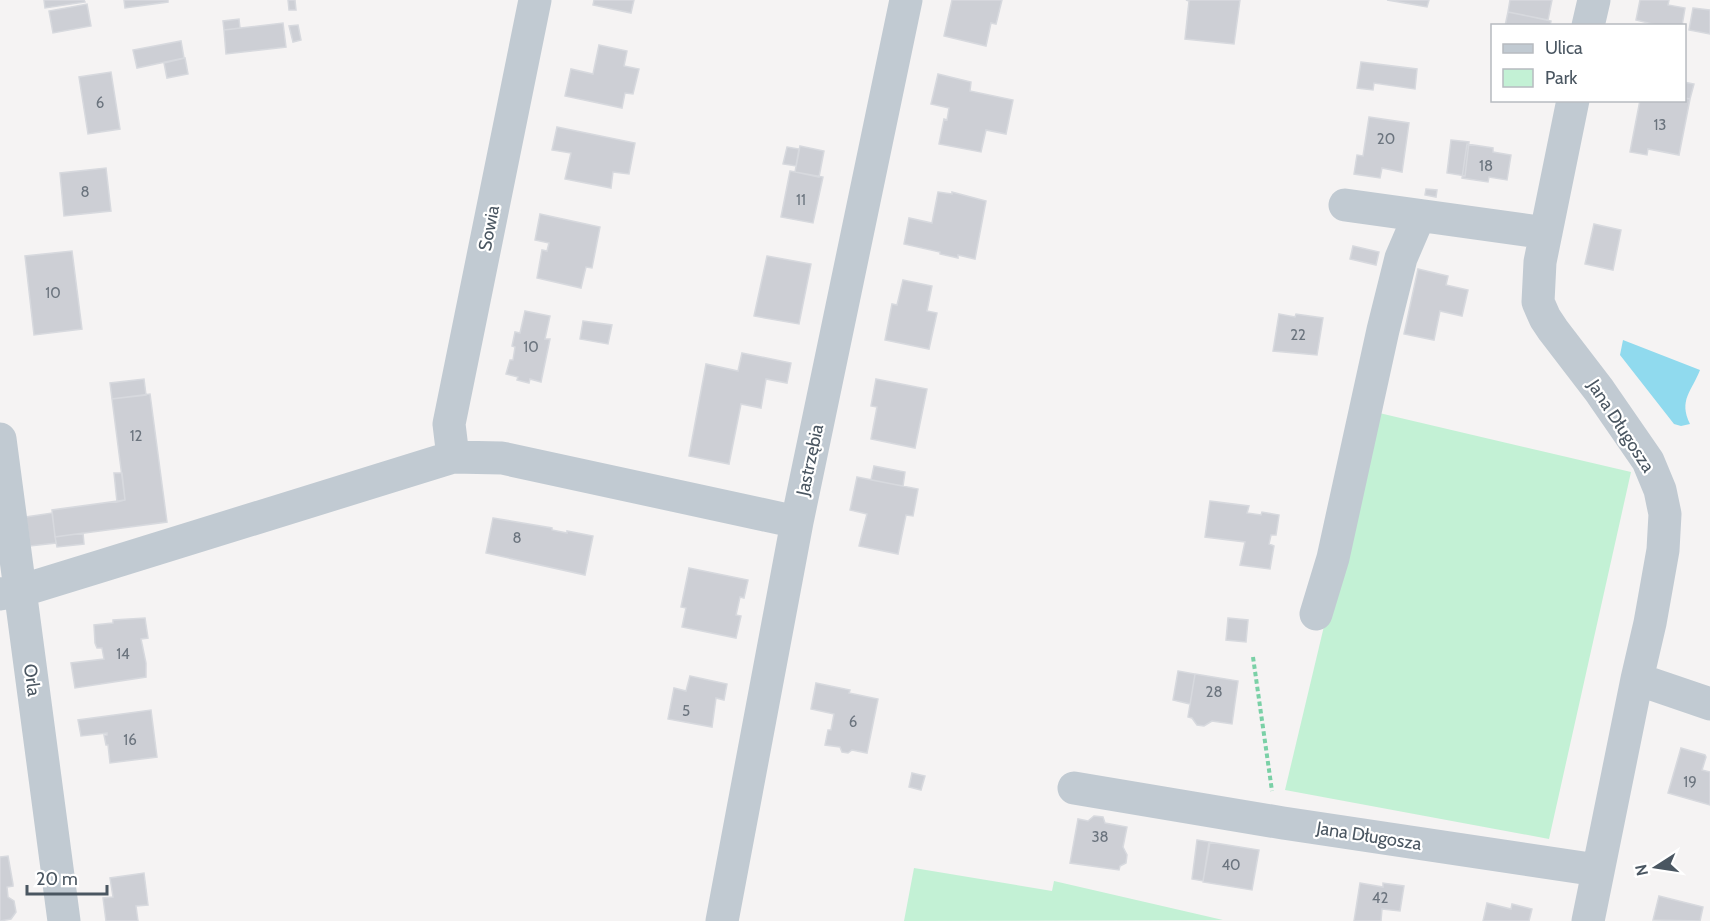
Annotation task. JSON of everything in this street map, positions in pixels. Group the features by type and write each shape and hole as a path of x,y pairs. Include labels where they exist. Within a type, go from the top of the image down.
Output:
{"street":[{"name":"Sowia","path":"453,457 449,424 535,0"},
{"name":"Jastrzębia","path":"722,921 797,522 906,0"},
{"path":"1588,24 1594,0"},
{"name":"Jana Długosza","path":"1573,102 1540,262 1538,302 1553,330 1599,390 1648,461 1660,490 1665,514 1663,550 1650,623 1588,921"},
{"path":"1345,205 1546,233"},
{"path":"1316,614 1333,558 1398,269 1419,216"},
{"name":"Orla","path":"0,439 10,592 64,921"},
{"path":"10,592 453,457 502,458 797,522"},
{"path":"1637,679 1710,704"},
{"name":"Jana Długosza","path":"1074,788 1278,808 1597,870"}],"path":[{"path":"1253,657 1278,808"}],"green space":[{"path":"1375,412 1631,472 1549,839 1285,790"},
{"path":"914,868 1052,891 1054,881 1223,920 904,921"}],"water":[{"path":"1623,340 1700,370 1686,402 1685,408 1690,424 1681,426 1674,424 1620,355"}],"building":[{"path":"44,0 84,0 85,2 45,8"},
{"path":"124,0 168,0 168,2 125,8"},
{"path":"288,0 295,0 296,10 289,10"},
{"path":"594,0 634,0 631,13 593,5"},
{"path":"952,0 1002,0 996,24 991,23 986,46 944,36"},
{"path":"1186,0 1240,0 1234,44 1185,39 1189,1"},
{"path":"1387,0 1429,0 1427,7"},
{"path":"1510,0 1552,0 1548,20 1508,12"},
{"path":"1640,0 1669,0 1668,5 1685,8 1682,24 1652,24 1636,20"},
{"path":"87,4 91,26 53,33 49,11"},
{"path":"1693,8 1710,10 1710,34 1689,30"},
{"path":"1508,12 1551,21 1550,24 1505,24"},
{"path":"239,19 240,28 224,30 223,21"},
{"path":"283,23 286,47 226,54 224,30"},
{"path":"298,25 301,40 293,42 289,26"},
{"path":"181,41 184,58 137,68 133,50"},
{"path":"599,45 627,51 624,66 639,69 633,94 625,93 622,108 565,96 571,69 593,74"},
{"path":"185,58 188,74 167,78 164,63"},
{"path":"1361,62 1417,69 1415,89 1374,83 1373,90 1357,88"},
{"path":"111,72 120,129 88,134 79,77"},
{"path":"938,74 971,82 970,91 1013,100 1006,134 986,130 981,152 939,144 944,119 947,120 949,108 931,104"},
{"path":"1686,82 1694,84 1690,99 1686,98"},
{"path":"1686,98 1690,99 1679,155 1648,149 1647,155 1630,152 1640,102 1686,102"},
{"path":"1369,117 1409,123 1402,172 1382,168 1380,178 1354,174 1357,155 1363,156"},
{"path":"557,127 635,143 629,174 613,172 611,188 565,179 571,153 552,150"},
{"path":"1451,140 1469,142 1465,176 1447,173"},
{"path":"1467,144 1493,148 1493,152 1511,155 1507,180 1489,177 1488,182 1462,178"},
{"path":"800,146 824,151 819,177 795,172"},
{"path":"787,147 799,149 796,166 783,164"},
{"path":"106,168 111,211 64,216 60,173"},
{"path":"790,171 823,177 813,223 781,217"},
{"path":"1426,189 1437,190 1436,197 1425,195"},
{"path":"938,192 952,194 952,192 986,201 975,259 958,255 958,258 904,244 909,218 932,223"},
{"path":"540,214 600,227 592,268 586,267 581,288 537,278 542,250 547,251 549,243 535,240"},
{"path":"1594,224 1621,230 1613,270 1585,264"},
{"path":"1353,246 1379,252 1376,265 1350,259"},
{"path":"72,251 82,329 34,335 25,256"},
{"path":"767,256 811,264 799,324 754,316"},
{"path":"1418,269 1448,276 1446,285 1468,290 1462,316 1440,311 1434,340 1404,334"},
{"path":"903,280 932,286 927,311 937,313 929,349 885,340 892,304 897,305"},
{"path":"525,311 550,316 545,339 550,339 541,382 530,379 529,383 506,374 510,360 513,360 515,347 512,346 515,332 520,333"},
{"path":"1279,314 1323,318 1317,355 1273,351"},
{"path":"583,321 612,325 608,344 580,339"},
{"path":"742,353 791,363 787,383 766,379 761,408 741,404 729,464 689,456 706,364 738,371"},
{"path":"144,379 146,395 112,399 110,383"},
{"path":"876,379 927,389 915,448 871,439 877,407 871,406"},
{"path":"150,394 167,522 55,537 52,510 125,500 112,399"},
{"path":"874,466 905,472 903,486 871,480"},
{"path":"114,473 122,473 125,500 117,502"},
{"path":"857,477 918,489 913,516 906,515 898,554 859,546 867,514 850,510"},
{"path":"1210,501 1249,506 1247,513 1261,515 1262,512 1279,515 1276,535 1271,535 1269,544 1274,546 1270,569 1240,565 1245,542 1205,537"},
{"path":"52,513 56,543 30,546 26,517"},
{"path":"493,518 593,536 585,575 486,553"},
{"path":"83,533 84,544 57,547 55,537"},
{"path":"689,568 748,580 744,598 740,597 736,615 741,616 736,638 682,627 686,608 681,607"},
{"path":"145,618 148,638 141,639 146,663 146,677 75,688 71,663 104,659 102,648 97,648 95,643 94,625 113,623 113,620"},
{"path":"1228,618 1248,620 1246,642 1226,640"},
{"path":"1178,671 1195,674 1190,704 1173,700"},
{"path":"1195,674 1238,681 1232,724 1212,721 1204,726 1197,725 1192,718 1188,717"},
{"path":"690,676 727,684 724,700 716,698 712,727 668,719 674,688 686,691"},
{"path":"816,683 878,699 867,753 852,750 848,753 842,752 840,747 825,745 834,714 811,709"},
{"path":"151,710 157,757 110,763 108,745 106,745 104,735 107,733 81,736 78,720"},
{"path":"1681,748 1705,755 1702,770 1710,772 1710,805 1668,793"},
{"path":"912,773 925,776 921,790 909,787"},
{"path":"1094,816 1103,817 1105,823 1127,827 1123,847 1127,855 1126,863 1120,866 1119,870 1070,863 1078,819 1088,821"},
{"path":"1197,840 1210,842 1203,881 1192,879"},
{"path":"1209,842 1259,850 1252,890 1203,882"},
{"path":"8,856 13,886 7,887 8,897 14,901 16,912 11,919 0,921 0,857"},
{"path":"144,873 148,905 136,906 138,921 106,921 103,898 113,897 110,878"},
{"path":"1360,883 1383,887 1383,883 1404,886 1400,911 1382,909 1381,921 1354,921"},
{"path":"1659,896 1703,907 1700,921 1653,920"},
{"path":"1487,903 1511,909 1512,904 1532,909 1529,921 1483,921"}]}
